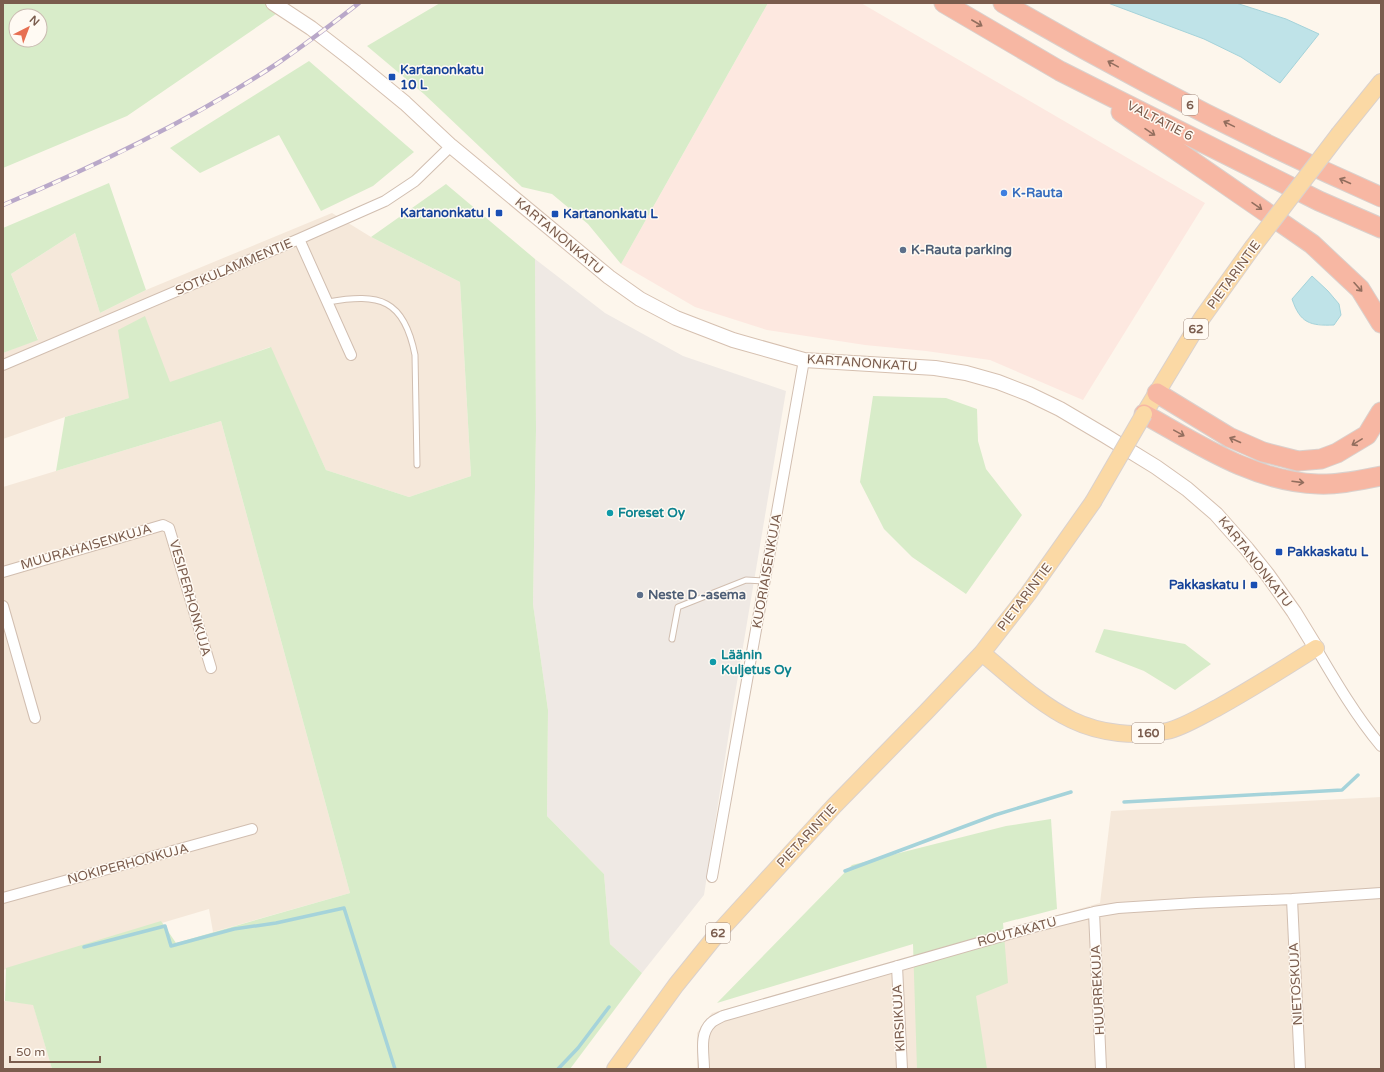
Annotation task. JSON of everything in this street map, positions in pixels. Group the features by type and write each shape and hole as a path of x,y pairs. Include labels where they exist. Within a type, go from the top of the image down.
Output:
{"highway":[{"name":"VALTATIE 6","path":"944,3 1060,70 1319,201 1381,228"},
{"name":"6","path":"1003,3 1171,96 1334,176 1381,197"},
{"path":"1060,70 1312,244 1360,289 1381,323"},
{"path":"1157,393 1229,437 1263,452 1298,461 1321,459 1343,450 1367,435 1381,412"},
{"path":"1144,414 1212,452 1250,470 1290,481 1318,484 1347,482 1381,476"}],"main road":[{"name":"KARTANONKATU","path":"273,3 311,28 355,62 405,103 451,146 608,277 640,299 676,318 733,340 804,360 921,367 966,373 998,382 1029,394 1060,409 1156,468 1186,489 1216,514 1267,574 1294,612 1316,648"},
{"name":"PIETARINTIE","path":"615,1069 676,985 718,933 809,834 982,653 1028,594 1092,502 1202,318 1252,248 1339,134 1381,82"},
{"name":"160","path":"982,653 1042,702 1072,720 1105,731 1139,734 1169,731 1198,719 1244,693 1316,648"}],"street":[{"name":"SOTKULAMMENTIE","path":"3,365 299,239 385,200 415,181 451,146"},
{"path":"299,239 351,355"},
{"name":"KUORIAISENKUJA","path":"712,877 804,360"},
{"name":"MUURAHAISENKUJA","path":"3,572 163,525 169,528"},
{"name":"VESIPERHONKUJA","path":"169,528 211,668"},
{"path":"3,606 35,718"},
{"path":"1316,648 1339,687 1361,720 1381,746"},
{"name":"NOKIPERHONKUJA","path":"3,898 252,829"},
{"name":"ROUTAKATU","path":"704,1069 704,1038 706,1029 712,1022 723,1016 1034,926 1118,908 1381,893"},
{"name":"NIETOSKUJA","path":"1292,899 1300,1069"},
{"name":"HUURREKUJA","path":"1094,912 1102,1069"},
{"name":"KIRSIKUJA","path":"897,966 902,1069"}],"lane":[{"path":"328,302 344,299 364,298 382,301 394,307 405,322 412,340 415,355 417,465"},
{"path":"672,639 678,607 746,580 765,580"}],"shaded area":[{"path":"768,3 861,3 1205,203 1083,400 990,360 926,351 865,345 767,330 695,307 621,264"},
{"path":"332,213 371,237 460,282 471,476 409,497 326,470 270,347 129,398 65,417 3,439 3,353 38,339 11,274 75,233 100,313 146,290"},
{"path":"535,259 605,313 683,356 786,391 734,700 704,895 642,973 610,944 604,874 547,816 548,710 533,604 536,430"},
{"path":"221,421 350,893 213,932 209,909 3,970 3,487"},
{"path":"1381,797 1381,1069 697,1069 697,1033 712,1013 1100,903 1111,811"},
{"path":"3,1001 33,1004 52,1069 3,1069"}],"green space":[{"path":"3,3 292,3 127,116 3,168"},
{"path":"440,3 768,3 621,264 588,224 552,194 522,187 424,94 367,46"},
{"path":"309,61 414,152 373,186 321,211 279,135 200,173 170,148"},
{"path":"109,183 146,290 100,313 75,233 11,274 38,340 3,353 3,228"},
{"path":"446,184 535,259 536,430 533,604 548,710 547,816 604,874 610,944 642,973 570,1069 52,1069 33,1005 5,1001 6,968 161,921 176,943 350,893 221,421 56,471 65,417 129,398 118,330 145,316 170,382 271,347 326,470 409,497 471,476 460,282 371,237"},
{"path":"873,396 946,398 977,409 978,441 986,469 1022,515 966,594 912,557 884,529 860,482"},
{"path":"1104,629 1185,644 1211,664 1175,690 1144,671 1095,652"},
{"path":"1051,819 1057,909 1003,923 1008,983 976,996 987,1069 917,1069 913,944 717,1003 852,865 1006,826"}],"water":[{"path":"1108,3 1236,3 1286,19 1319,34 1280,83 1241,57 1204,39"},
{"path":"1312,276 1339,304 1341,315 1334,325 1312,324 1302,318 1295,307 1292,299"}],"waterway":[{"path":"1124,802 1342,790 1358,775"},
{"path":"845,871 995,815 1071,792"},
{"path":"84,947 165,926 171,946 234,929 276,923 344,908 395,1069"},
{"path":"558,1069 578,1048 609,1007"}],"railway":[{"path":"3,205 109,158 212,104 278,63 359,3"}],"place":[{"name":"Kartanonkatu 10 L","path":"392,77"},
{"name":"K-Rauta","path":"1004,193"},
{"name":"Kartanonkatu I","path":"499,213"},
{"name":"Kartanonkatu L","path":"555,214"},
{"name":"K-Rauta parking","path":"903,250"},
{"name":"Foreset Oy","path":"610,513"},
{"name":"Pakkaskatu L","path":"1279,552"},
{"name":"Pakkaskatu I","path":"1254,585"},
{"name":"Neste D -asema","path":"640,595"},
{"name":"Läänin Kuljetus Oy","path":"713,662"}]}
